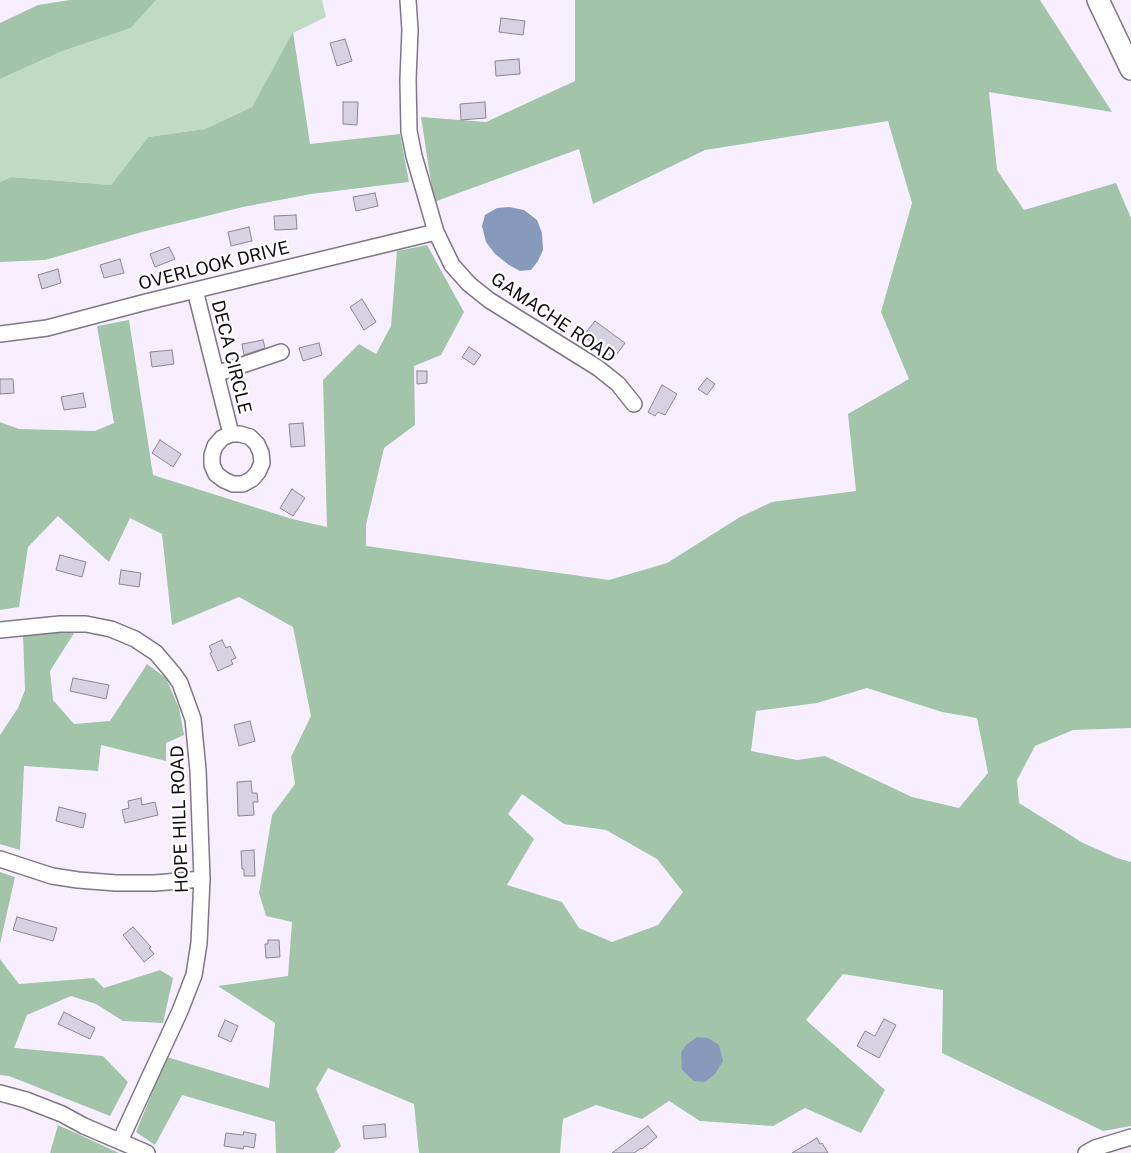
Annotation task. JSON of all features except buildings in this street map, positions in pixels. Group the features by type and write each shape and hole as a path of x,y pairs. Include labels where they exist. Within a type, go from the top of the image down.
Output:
{"highway":[{"path":"1098,0 1131,69"}],"street":[{"name":"GAMACHE ROAD","path":"408,0 410,30 408,80 409,131 414,156 436,232 452,264 469,284 489,300 598,368 618,384 634,404"},
{"name":"OVERLOOK DRIVE","path":"0,334 47,328 436,232"},
{"name":"DECA CIRCLE","path":"195,290 231,434"},
{"path":"216,374 281,352"},
{"name":"HOPE HILL ROAD","path":"0,630 60,624 99,625 135,638 165,662 180,684 193,719 198,770 202,879 199,943 194,975 180,1011 120,1141"},
{"path":"0,859 52,876 78,880 154,883 202,879"},
{"path":"0,1093 26,1100 147,1153"},
{"path":"1086,1153 1095,1148 1131,1138"}],"green space":[{"path":"70,0 156,0 131,28 60,52 0,79 0,23 38,5"},
{"path":"156,0 322,0 326,17 293,33 252,107 205,129 148,137 111,185 11,177 0,182 0,79 60,52 131,28"},
{"path":"575,0 1040,0 1112,112 989,92 997,170 1024,210 1116,183 1131,218 1131,728 1073,730 1035,746 1017,780 1019,803 1083,843 1131,862 1131,1126 1103,1131 942,1053 943,990 843,974 806,1020 885,1090 861,1133 805,1108 773,1126 700,1121 669,1101 642,1119 596,1105 563,1119 560,1153 419,1153 414,1104 328,1068 316,1089 341,1146 334,1153 276,1153 275,1122 182,1095 155,1145 136,1132 167,1057 269,1088 275,1023 218,986 288,976 292,922 266,916 259,893 272,815 295,784 291,757 311,716 293,627 239,597 172,625 162,534 130,518 109,562 58,516 28,547 19,607 0,610 0,422 19,429 95,431 114,423 97,326 129,320 153,475 292,519 327,527 323,380 359,344 376,354 391,326 397,251 427,245 464,312 441,355 414,366 415,425 384,448 366,525 366,546 609,580 667,563 740,517 772,502 856,491 848,414 909,379 881,312 912,203 888,121 705,150 593,204 579,149 434,202 421,117 486,122 575,81","holes":["867,688 942,712 977,718 988,773 959,808 912,797 825,756 797,760 751,751 756,711 817,703","522,794 564,824 606,830 657,859 683,892 658,925 612,942 579,928 562,902 507,885 534,839 508,814"]},
{"path":"293,32 310,144 400,134 409,182 311,194 243,207 142,232 45,260 0,262 0,182 11,177 111,185 148,137 205,129 252,107"},
{"path":"76,630 50,671 53,700 74,724 110,721 147,664 166,678 179,708 184,735 166,743 166,761 101,745 98,771 24,766 20,850 0,844 0,735 18,708 25,690 23,635"},
{"path":"0,872 15,877 0,944"},
{"path":"0,959 19,984 94,978 104,988 160,970 173,978 163,1023 123,1021 96,1004 71,996 27,1015 14,1048 103,1056 128,1082 110,1116 9,1076 0,1075"},
{"path":"58,1125 119,1153 50,1153"}],"water":[{"path":"509,207 524,210 537,220 542,233 543,250 531,270 520,271 509,265 495,254 486,242 482,226 485,215 497,208"},
{"path":"697,1037 708,1038 719,1045 723,1061 715,1074 705,1082 694,1081 682,1070 681,1053 686,1045"}]}
